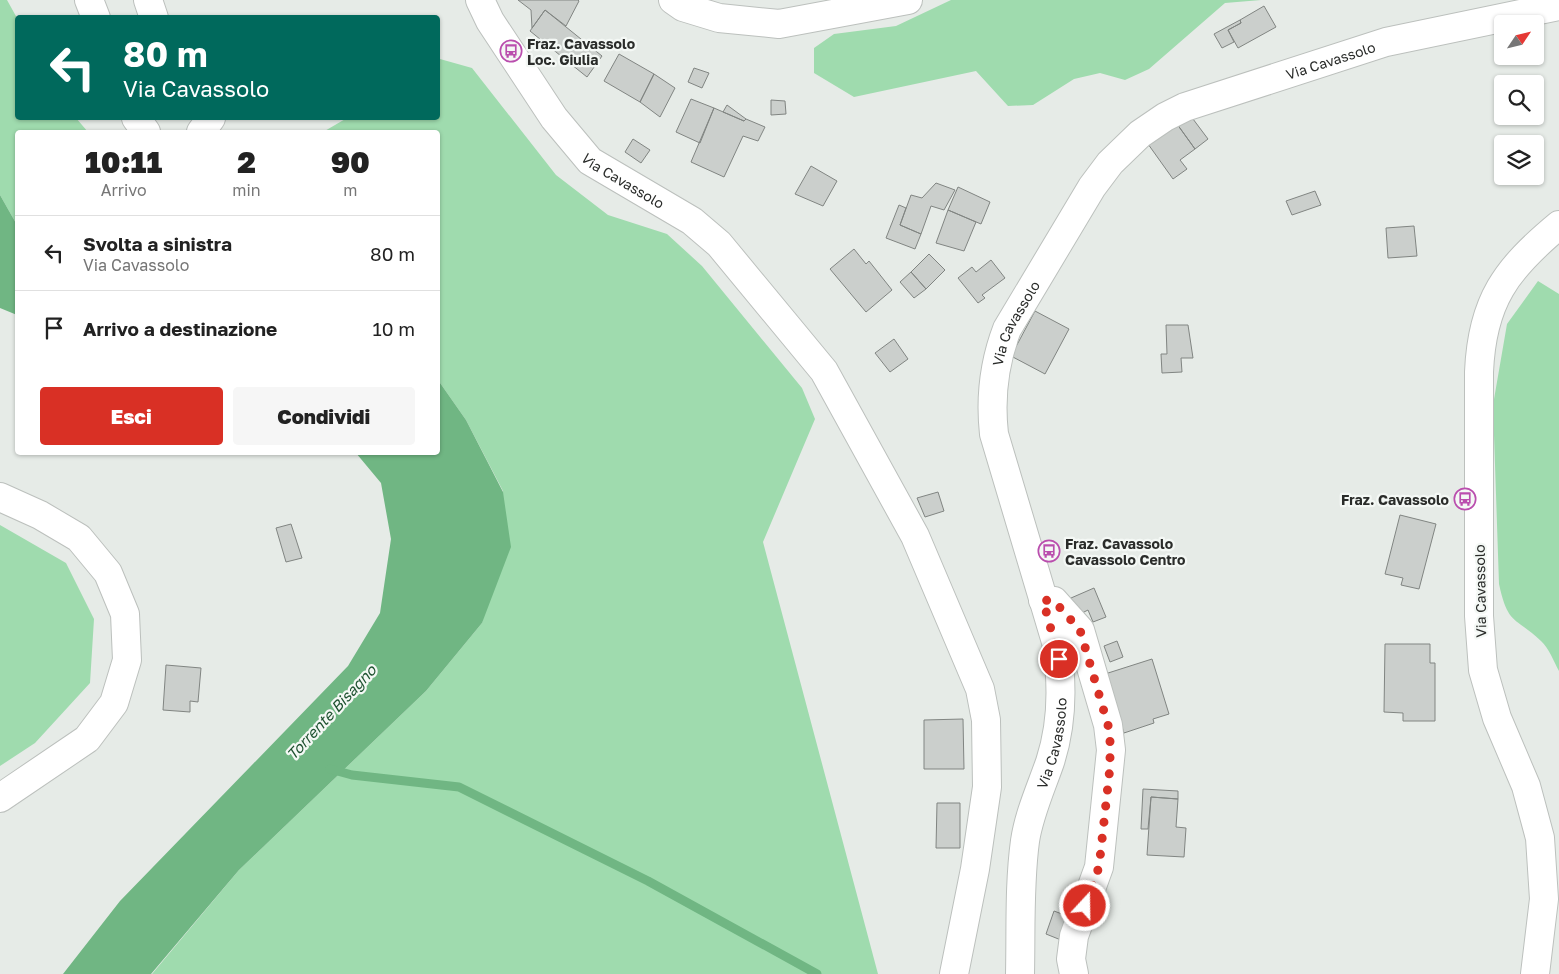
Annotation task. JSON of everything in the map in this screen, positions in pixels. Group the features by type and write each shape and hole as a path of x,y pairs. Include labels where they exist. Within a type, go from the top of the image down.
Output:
{"main road":[{"path":"89,0 95,15"},
{"path":"148,0 153,15"},
{"name":"Via Cavassolo","path":"480,0 490,22 554,118 590,161 692,221 719,244 824,371 915,536 980,689 986,720 987,787 975,869 954,974"},
{"path":"673,0 683,7 719,18 779,24 908,0"},
{"name":"Via Cavassolo","path":"1020,974 1025,840 1036,798 1050,760 1060,715 1062,676 1056,642 994,434 992,415 995,373 1007,329 1092,187 1110,163 1145,130 1165,117 1185,107 1386,42 1559,6"},
{"name":"Via Cavassolo","path":"1535,974 1544,899 1540,838 1526,786 1497,718 1482,660 1479,616 1480,358 1487,318 1506,276 1528,251 1559,225"},
{"path":"0,497 40,516 79,538 108,572 125,614 127,660 114,703 87,739 0,798"},
{"path":"1043,600 1054,601 1080,630 1108,725 1111,750 1099,867 1074,936 1071,960 1074,974"}],"shaded area":[{"path":"0,0 7,0 15,15 15,120 78,120 86,130 15,130 15,221 0,195"},
{"path":"951,0 1261,0 1225,3 1149,69 1125,80 1100,73 1074,79 1033,105 1008,106 976,71 854,97 814,73 814,48 834,34 896,26"},
{"path":"440,59 472,68 556,175 608,215 667,234 702,266 802,388 815,419 763,542 878,974 152,974 239,870 426,691 482,623 503,491 466,420 440,383 440,130 326,130 344,120 440,120"},
{"path":"1538,281 1559,294 1559,671 1544,644 1509,613 1499,584 1493,405 1507,324"},
{"path":"0,525 66,563 94,619 90,683 35,743 0,766"}],"water":[{"path":"0,195 15,221 15,314 0,308"},
{"name":"Torrente Bisagno","path":"440,383 466,420 503,492 511,547 482,623 426,691 239,870 151,974 63,974 120,901 348,666 380,613 391,539 381,483 358,455 440,455"}],"building":[{"path":"518,0 579,1 566,26 545,10 532,28 531,10"},
{"path":"1264,6 1276,27 1238,48 1228,30 1241,23 1240,20"},
{"path":"545,10 602,56 587,77 530,31"},
{"path":"1240,20 1241,23 1228,30 1234,42 1222,48 1214,34"},
{"path":"619,54 654,74 640,102 604,81"},
{"path":"694,68 709,73 702,88 688,82"},
{"path":"654,74 675,88 660,117 640,102"},
{"path":"691,99 714,108 700,143 676,132"},
{"path":"771,100 785,101 786,114 771,115"},
{"path":"727,105 746,119 744,121 723,112"},
{"path":"714,108 744,121 746,119 765,127 758,141 743,136 724,177 691,162"},
{"path":"1190,115 1208,139 1195,149 1177,124"},
{"path":"1177,124 1195,149 1180,160 1187,169 1173,179 1148,144"},
{"path":"633,139 650,150 641,163 625,152"},
{"path":"811,166 837,181 823,206 795,194"},
{"path":"936,183 955,190 944,210 931,206 921,234 900,225 911,195 922,198"},
{"path":"958,187 990,202 981,224 948,210"},
{"path":"1315,191 1321,205 1292,215 1286,201"},
{"path":"899,205 906,208 900,225 921,234 915,249 886,238"},
{"path":"948,210 976,222 964,251 936,243"},
{"path":"1414,226 1417,256 1388,258 1386,228"},
{"path":"854,249 866,264 869,261 892,290 866,312 830,269"},
{"path":"929,254 945,270 926,289 911,272"},
{"path":"991,260 1005,278 982,295 985,298 978,303 958,278 972,267 976,272"},
{"path":"911,272 926,289 914,298 900,282"},
{"path":"1035,311 1069,329 1045,374 1011,356"},
{"path":"1166,325 1188,325 1193,358 1181,358 1182,372 1162,373 1161,354 1167,354"},
{"path":"894,339 908,359 890,372 875,353"},
{"path":"938,492 944,511 925,517 917,498"},
{"path":"1400,515 1436,524 1419,589 1401,585 1403,578 1385,574"},
{"path":"291,524 302,558 286,562 276,528"},
{"path":"1094,588 1106,617 1093,622 1088,610 1078,615 1071,598"},
{"path":"1117,641 1123,657 1110,662 1104,646"},
{"path":"1385,644 1430,644 1430,663 1435,663 1435,721 1403,721 1403,713 1384,712"},
{"path":"1152,659 1169,714 1153,719 1154,723 1124,733 1105,674"},
{"path":"166,665 201,668 198,702 190,701 190,712 163,710"},
{"path":"963,719 964,769 924,769 924,720"},
{"path":"1143,789 1178,791 1178,799 1151,797 1148,829 1141,829"},
{"path":"1151,797 1178,799 1176,827 1186,828 1184,857 1147,855"},
{"path":"937,803 960,803 960,848 936,848"},
{"path":"1054,911 1070,917 1061,940 1046,934"}],"waterway":[{"path":"330,769 352,775 459,787 648,881 817,974"}],"place":[{"name":"Fraz. Cavassolo Loc. Giulia","path":"511,51"},
{"name":"Fraz. Cavassolo","path":"1465,499"},
{"name":"Fraz. Cavassolo Cavassolo Centro","path":"1049,551"}],"route":[{"path":"1059,659 1056,642 1043,600 1054,601 1080,630 1108,725 1111,750 1110,767 1099,867 1085,906"}]}
